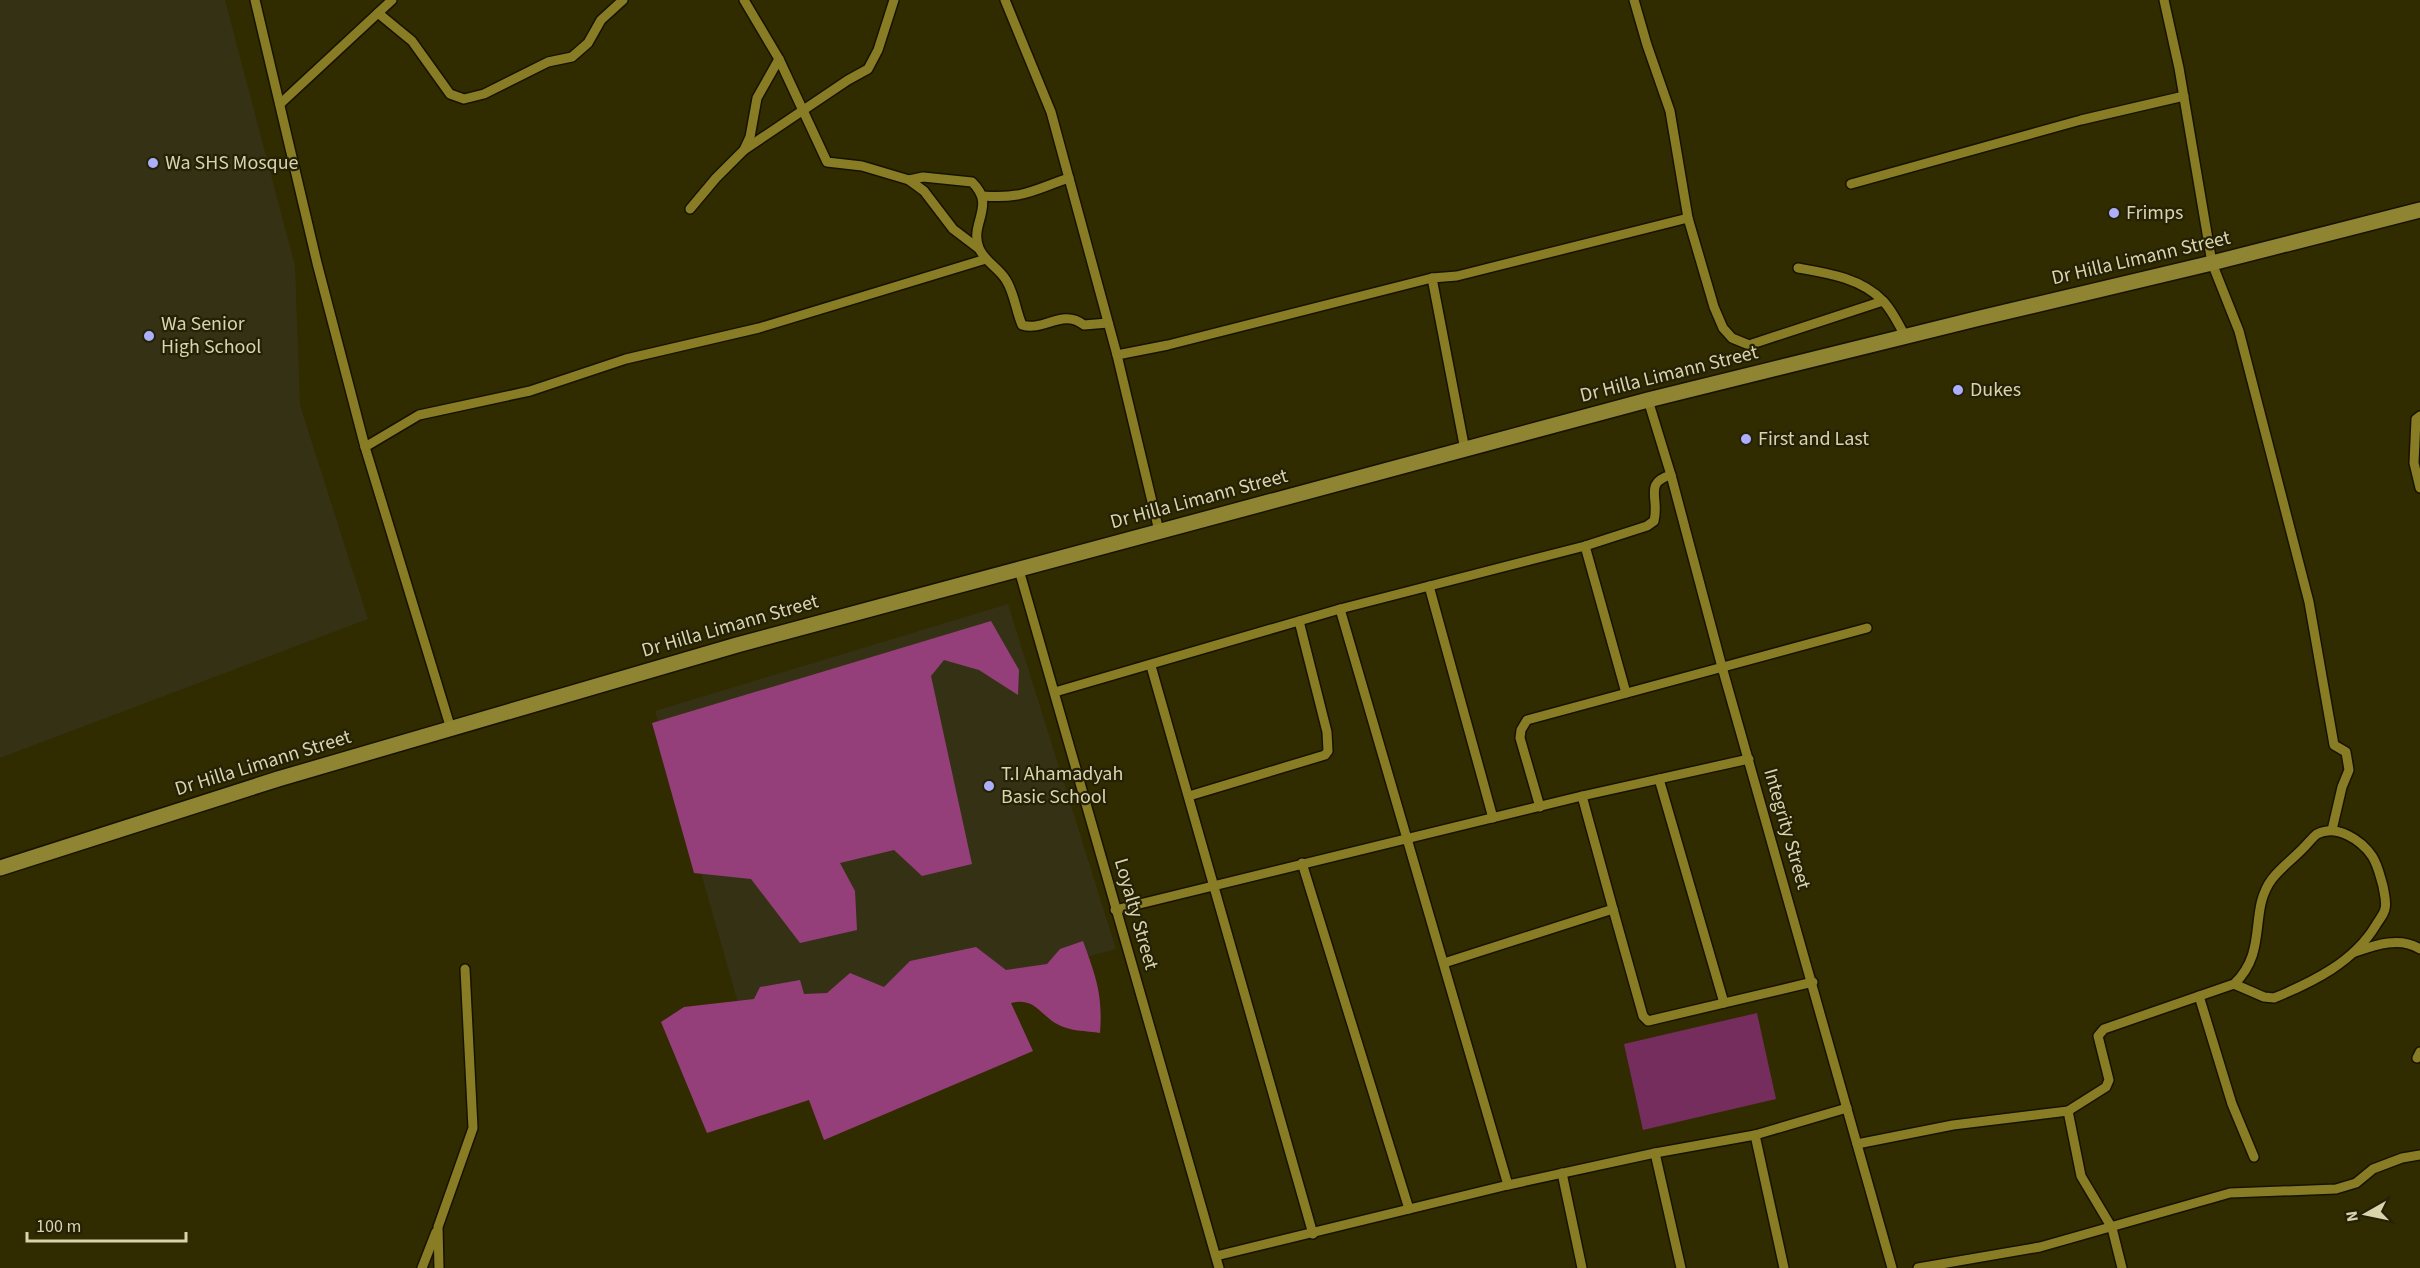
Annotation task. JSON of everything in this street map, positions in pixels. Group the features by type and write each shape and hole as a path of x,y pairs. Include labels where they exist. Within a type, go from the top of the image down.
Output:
{"highway":[{"name":"Dr Hilla Limann Street","path":"0,868 278,779 736,645 1648,400 1905,336 2212,264 2420,210"}],"street":[{"path":"255,0 317,263 365,447 451,729"},
{"path":"280,104 392,0"},
{"path":"378,13 412,41 450,94 464,99 484,94 548,62 572,57 588,43 601,20 622,0"},
{"path":"744,0 779,59 827,162 862,166 909,180 924,190 953,229 978,248 1008,282 1022,325 1031,328 1070,318 1077,319 1084,325 1108,323"},
{"path":"690,209 716,177 744,150 868,69 878,50 894,0"},
{"path":"1005,0 1051,112 1117,355 1159,531"},
{"path":"1635,0 1647,45 1670,111 1688,218 1714,307 1723,328 1739,343 1749,345 1883,301"},
{"path":"2164,0 2184,96 2212,264 2239,331 2309,602 2334,746 2346,752 2349,770 2342,788 2332,830"},
{"path":"744,150 750,137 758,98 779,59"},
{"path":"1851,184 2081,120 2184,96"},
{"path":"909,180 923,177 972,182 983,196 982,214 978,227 978,248"},
{"path":"983,196 1009,198 1031,194 1069,178"},
{"path":"1117,355 1168,345 1432,278 1457,276 1688,218"},
{"path":"365,447 419,415 530,391 626,359 759,328 986,259"},
{"path":"1798,268 1833,274 1851,280 1883,301 1905,336"},
{"path":"1432,278 1465,450"},
{"name":"Integrity Street","path":"1648,400 1671,475 1722,667 1813,982 1892,1268"},
{"path":"2420,416 2416,419 2414,463 2420,488"},
{"path":"1055,692 1151,666 1340,609 1585,546 1647,526 1654,521 1657,510 1655,483 1658,478 1671,475"},
{"path":"1585,546 1626,693"},
{"name":"Loyalty Street","path":"1019,570 1219,1268"},
{"path":"1429,586 1493,818"},
{"path":"1340,609 1508,1185"},
{"path":"1189,796 1325,755 1328,751 1327,732 1299,621"},
{"path":"1539,807 1521,738 1521,730 1527,720 1868,628"},
{"path":"1151,666 1313,1234"},
{"path":"1115,910 1582,796 1749,759"},
{"path":"1659,779 1724,1003"},
{"path":"1582,796 1643,1016 1648,1021 1813,982"},
{"path":"1857,1144 1953,1125 2068,1111 2106,1087 2109,1080 2098,1036 2104,1029 2234,984 2244,975 2252,961 2264,894 2272,879 2316,834 2332,830 2349,836 2372,856 2379,869 2385,894 2385,909 2372,931 2355,952 2334,968 2274,998 2264,997 2234,984"},
{"path":"1302,863 1409,1209"},
{"path":"1444,963 1613,909"},
{"path":"2355,952 2384,942 2415,945 2420,949"},
{"path":"422,1268 473,1128 465,969"},
{"path":"2199,996 2232,1104 2254,1157"},
{"path":"1216,1256 1508,1185 1655,1153 1755,1135 1847,1108"},
{"path":"2068,1111 2081,1176 2112,1228 2122,1268"},
{"path":"1755,1135 1785,1268"},
{"path":"1655,1153 1681,1268"},
{"path":"1918,1268 2040,1247 2230,1193 2336,1189 2356,1183 2373,1169 2402,1158 2420,1155"},
{"path":"1562,1173 1582,1268"},
{"path":"438,1227 439,1268"}],"shaded area":[{"name":"Wa Senior High School","path":"0,0 225,0 295,266 300,405 368,619 0,758"},
{"path":"1008,604 1116,949 751,1049 655,711"},
{"path":"991,621 1019,670 1018,695 979,670 944,660 931,676 972,864 922,876 894,850 840,863 855,891 857,930 800,943 751,879 694,873 652,723"},
{"path":"1083,941 1098,986 1100,1033 1061,1026 1031,1004 1011,1003 1033,1051 824,1140 809,1100 707,1133 661,1022 684,1007 754,999 760,987 800,980 804,994 827,993 850,973 884,987 910,961 976,947 1006,970 1047,964 1060,949"},
{"path":"1757,1013 1776,1099 1643,1130 1624,1044"}],"place":[{"name":"Wa SHS Mosque","path":"153,163"},
{"name":"Frimps","path":"2114,213"},
{"name":"Wa Senior High School","path":"149,336"},
{"name":"Dukes","path":"1958,390"},
{"name":"First and Last","path":"1746,439"},
{"name":"T.I Ahamadyah Basic School","path":"989,786"}]}
